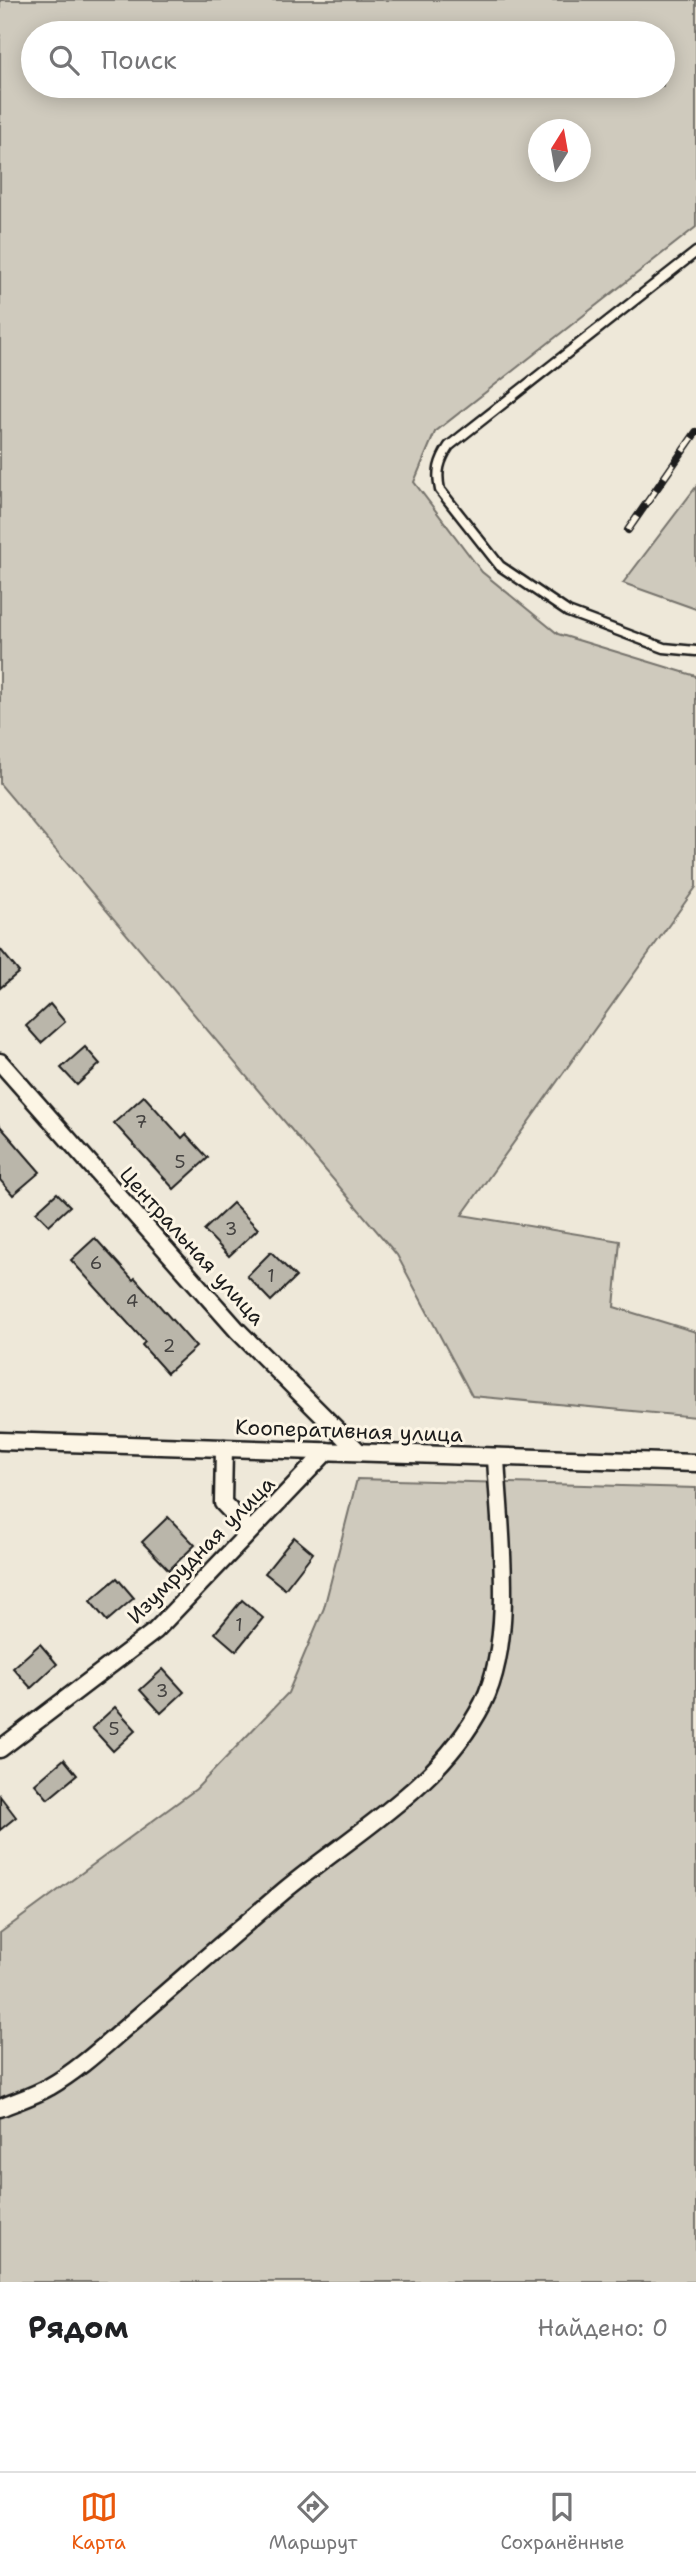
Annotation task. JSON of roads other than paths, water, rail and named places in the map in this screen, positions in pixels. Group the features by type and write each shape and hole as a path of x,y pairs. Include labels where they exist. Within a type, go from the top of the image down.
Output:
{"street":[{"name":"Центральная улица","path":"0,1062 237,1330 359,1452"},
{"name":"Кооперативная улица","path":"0,1441 696,1463"},
{"path":"224,1448 223,1503 250,1531"},
{"name":"Изумрудная улица","path":"0,1749 155,1631 327,1451"},
{"path":"0,2108 49,2087 90,2057 287,1889 402,1798 438,1767 460,1742 484,1701 496,1666 503,1602 503,1564 496,1457"}],"lane":[{"path":"696,252 449,446 439,462 437,479 440,490 500,566 568,612 664,648 696,651"}],"railway":[{"path":"628,530 696,432"}]}
